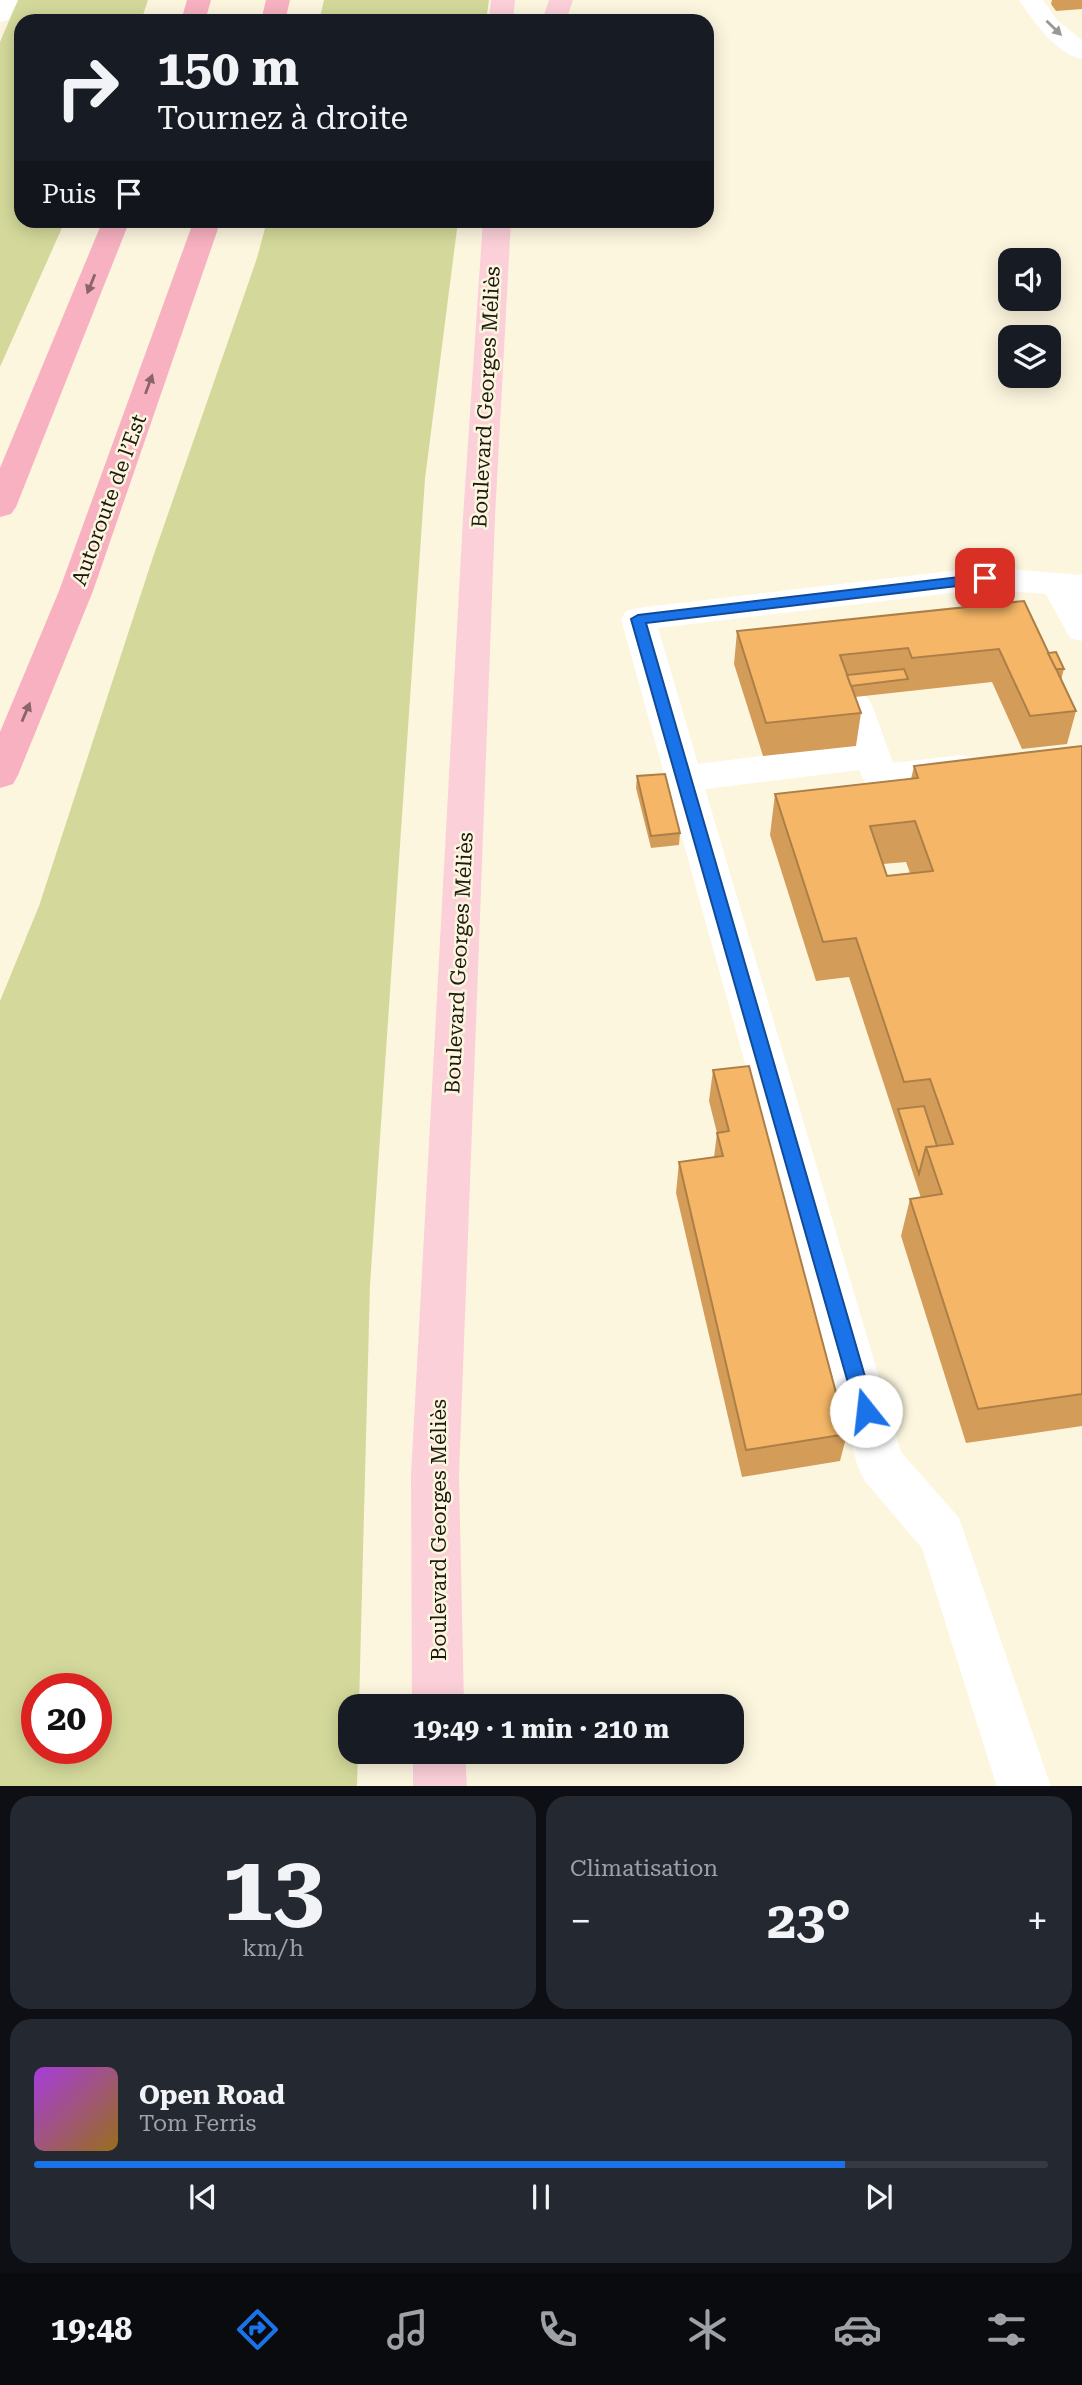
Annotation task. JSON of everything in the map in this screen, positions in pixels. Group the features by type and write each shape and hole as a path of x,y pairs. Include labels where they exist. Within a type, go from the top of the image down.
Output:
{"highway":[{"path":"0,507 114,228"},
{"name":"Autoroute de l’Est","path":"0,775 76,591 205,228"}],"main road":[{"name":"Boulevard Georges Méliès","path":"438,1694 436,1461 479,517 496,228"}],"street":[{"path":"0,15 6,0"},
{"path":"1031,0 1050,26 1082,52"},
{"path":"1024,1786 942,1535 881,1464 638,619 985,578 1070,585 1082,630"},
{"path":"855,705 896,815"},
{"path":"684,779 877,766 1002,764"}],"green space":[{"path":"18,0 148,0 143,14 14,14 14,228 62,228 0,367 0,42"},
{"path":"324,0 489,0 487,14 321,14"},
{"path":"265,228 457,228 425,479 370,1285 359,1694 338,1694 338,1764 358,1764 357,1786 0,1786 0,1001 39,906 153,557"}],"building":[{"path":"1024,601 1076,711 1030,716 999,649 912,658 908,648 840,655 861,713 766,723 737,631"},
{"path":"1056,652 1064,669 1056,669 1048,653"},
{"path":"904,669 908,679 851,686 847,675"},
{"path":"1082,746 1082,1394 978,1409 910,1199 942,1194 926,1147 953,1144 930,1079 904,1082 856,938 823,942 775,794 918,778 914,766","holes":["915,821 933,871 887,876 870,826"]},
{"path":"665,774 680,833 651,836 637,776"},
{"path":"749,1066 847,1434 746,1450 679,1162 723,1156 717,1133 729,1131 713,1070"},
{"path":"924,1106 937,1146 926,1147 919,1174 898,1109"}],"route":[{"path":"866,1411 638,619 985,578"}]}
